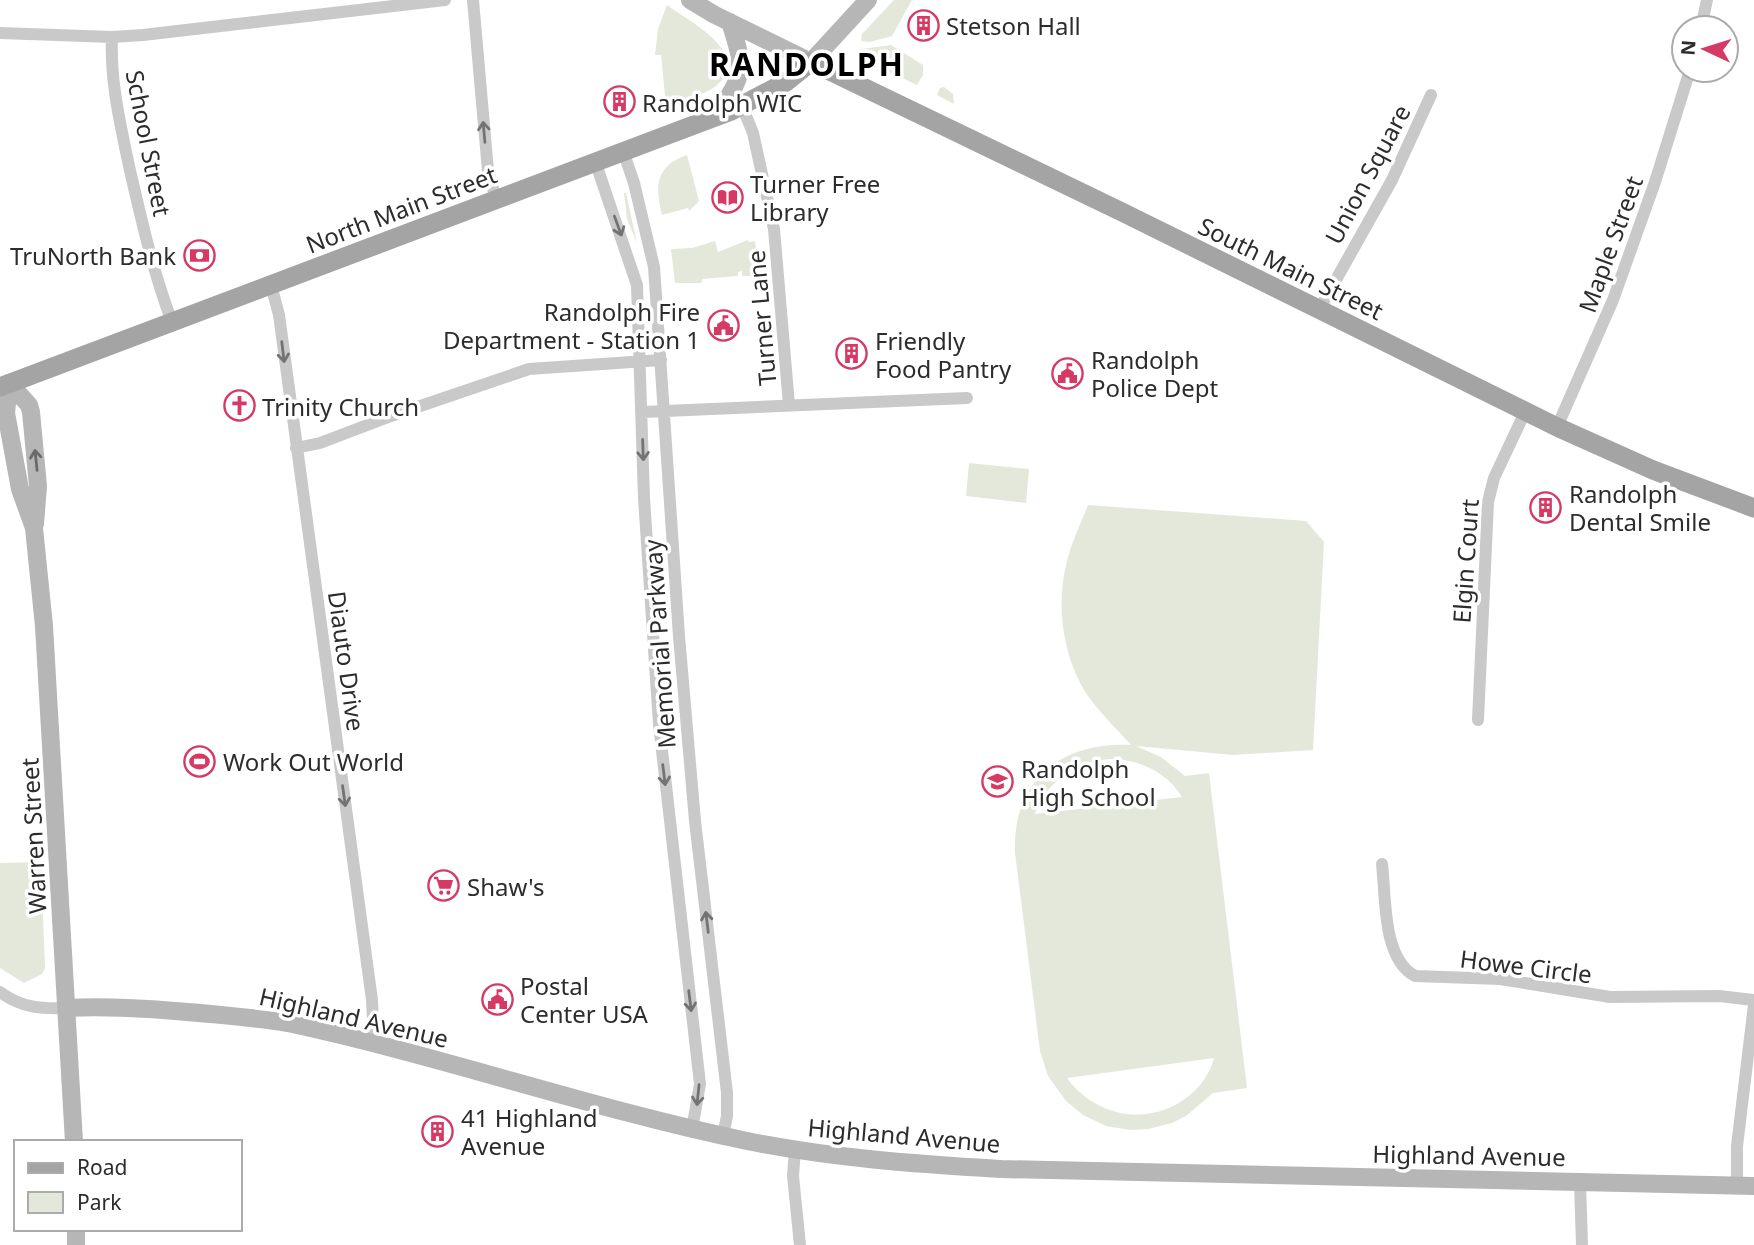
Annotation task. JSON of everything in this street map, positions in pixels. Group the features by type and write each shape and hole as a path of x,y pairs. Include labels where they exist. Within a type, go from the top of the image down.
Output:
{"main road":[{"name":"North Main Street","path":"5,385 742,106 786,82 811,62"},
{"name":"South Main Street","path":"811,62 1525,412 1653,470 1754,508"}],"street":[{"path":"0,33 112,37 197,30 445,0"},
{"path":"473,0 488,172 496,199"},
{"path":"690,0 811,62 868,0"},
{"path":"716,116 738,81 741,67 730,22"},
{"name":"School Street","path":"112,37 112,70 125,146 154,269 172,322"},
{"name":"Maple Street","path":"1557,427 1613,300 1655,182 1686,84"},
{"name":"Union Square","path":"1319,310 1391,180 1431,95"},
{"name":"Turner Lane","path":"742,106 753,134 774,229 789,405"},
{"name":"Memorial Parkway","path":"623,151 652,257 692,795 727,1093 727,1116 723,1136"},
{"name":"Memorial Parkway","path":"596,161 637,279 644,498 661,746 700,1084 692,1129"},
{"name":"Diauto Drive","path":"271,285 279,315 373,1000 369,1043"},
{"path":"296,448 320,443 523,371 661,360"},
{"name":"Warren Street","path":"5,385 29,405 38,486 34,528 51,724 74,1140"},
{"path":"642,412 967,398"},
{"name":"Elgin Court","path":"1478,720 1488,502 1494,478 1525,412"},
{"name":"Howe Circle","path":"1382,864 1393,951 1404,969 1415,976 1500,979 1610,997 1719,996 1754,1003"},
{"path":"0,992 29,1007 67,1008"},
{"path":"1746,1186 1737,1146 1754,1003"},
{"name":"Highland Avenue","path":"67,1008 105,1007 255,1018 314,1029 692,1129 794,1150 886,1161 1001,1169 1746,1186"},
{"path":"794,1150 793,1176 800,1245"},
{"path":"1580,1183 1582,1245"}],"green space":[{"path":"894,0 912,0 892,36 870,42 861,41 862,34"},
{"path":"667,5 716,41 728,64 725,76 713,88 666,106 661,55 655,55 658,29"},
{"path":"891,45 923,65 923,75 917,85 864,60 859,54 862,49"},
{"path":"944,87 953,94 954,104 937,95 940,88"},
{"path":"687,155 699,201 689,211 688,208 662,215 658,187 663,171"},
{"path":"626,193 637,243 627,219"},
{"path":"748,240 755,241 759,276 742,276 742,271 738,272 738,276 702,279 702,283 675,283 671,249 692,248 715,241 718,252"},
{"path":"969,463 1029,469 1026,503 966,496"},
{"path":"1088,505 1306,521 1324,542 1313,750 1233,755 1136,746 1161,757 1185,776 1209,773 1247,1088 1213,1093 1186,1116 1148,1129 1130,1130 1106,1126 1083,1115 1066,1101 1048,1076 1040,1051 1015,853 1016,827 1022,805 1032,786 1046,770 1063,758 1083,750 1106,745 1131,745 1081,685 1064,633 1063,578 1071,546","holes":["1118,759 1137,763 1154,771 1170,782 1182,797 1035,814 1048,790 1067,773 1091,762","1214,1058 1205,1078 1191,1094 1176,1105 1142,1114 1109,1110 1079,1092 1067,1078"]},
{"path":"41,862 45,968 42,974 24,983 0,968 0,863"}],"place":[{"name":"Stetson Hall","path":"923,25"},
{"name":"Randolph WIC","path":"619,102"},
{"name":"Turner Free Library","path":"727,197"},
{"name":"TruNorth Bank","path":"199,255"},
{"name":"Randolph Fire Department - Station 1","path":"723,325"},
{"name":"Friendly Food Pantry","path":"852,354"},
{"name":"Randolph Police Dept","path":"1068,373"},
{"name":"Trinity Church","path":"239,406"},
{"name":"Randolph Dental Smile","path":"1546,507"},
{"name":"Work Out World","path":"200,761"},
{"name":"Randolph High School","path":"998,782"},
{"name":"Shaw's","path":"444,886"},
{"name":"Postal Center USA","path":"497,999"},
{"name":"41 Highland Avenue","path":"438,1131"}],"district":[{"name":"RANDOLPH","path":"807,63"}]}
